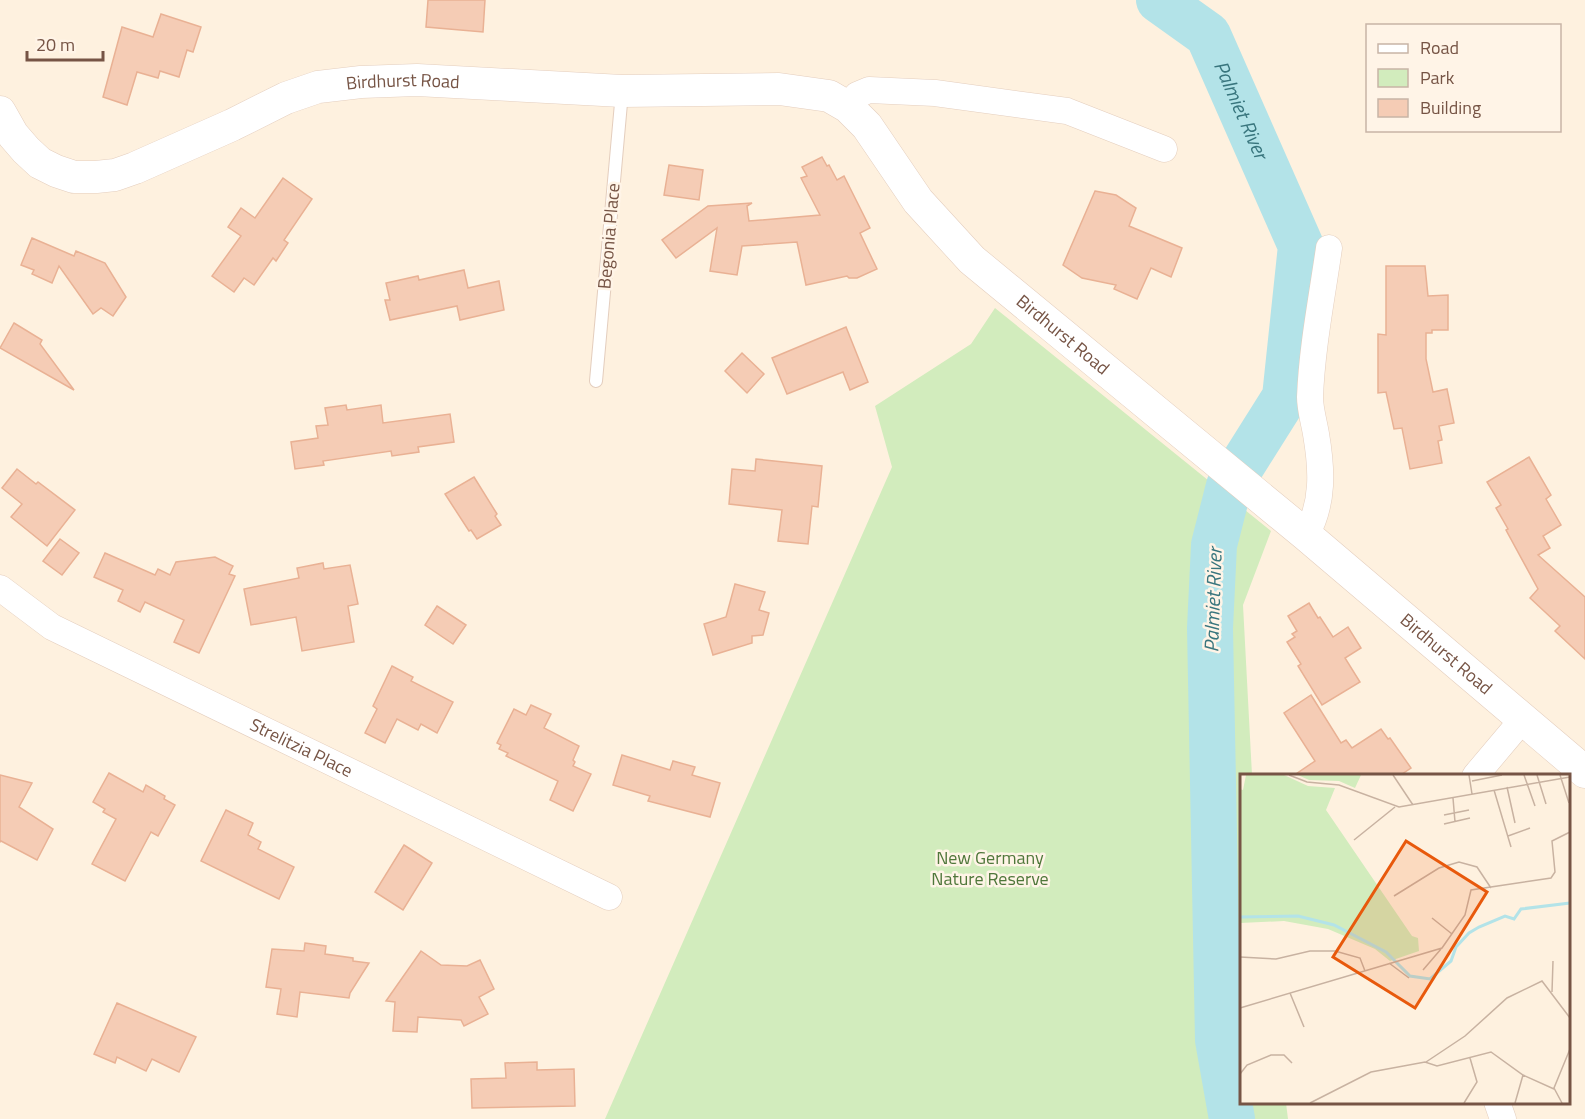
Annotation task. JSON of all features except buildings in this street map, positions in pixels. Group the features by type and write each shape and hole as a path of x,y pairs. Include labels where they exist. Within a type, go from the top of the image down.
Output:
{"street":[{"name":"Birdhurst Road","path":"0,112 14,135 40,163 74,177 96,177 115,175 135,168 286,98 318,87 361,82 417,80 622,91 779,89 829,96 848,107 867,126 918,201 972,260 1306,536 1585,772"},
{"path":"848,107 857,95 869,90 935,93 1067,111 1164,149"},
{"path":"1306,536 1319,504 1321,462 1310,400 1329,248"},
{"name":"Strelitzia Place","path":"0,588 52,627 609,897"},
{"path":"1477,774 1523,719"},
{"path":"1498,1104 1503,1119"}],"lane":[{"name":"Begonia Place","path":"596,381 622,91"}],"green space":[{"name":"New Germany Nature Reserve","path":"995,308 1271,531 1243,605 1252,774 1240,774 1240,1104 1286,1104 1288,1119 605,1119 892,467 875,406 971,344"}],"waterway":[{"name":"Palmiet River","path":"1159,0 1208,35 1301,246 1285,397 1229,486 1214,545 1210,628 1218,1040 1232,1119"}]}
